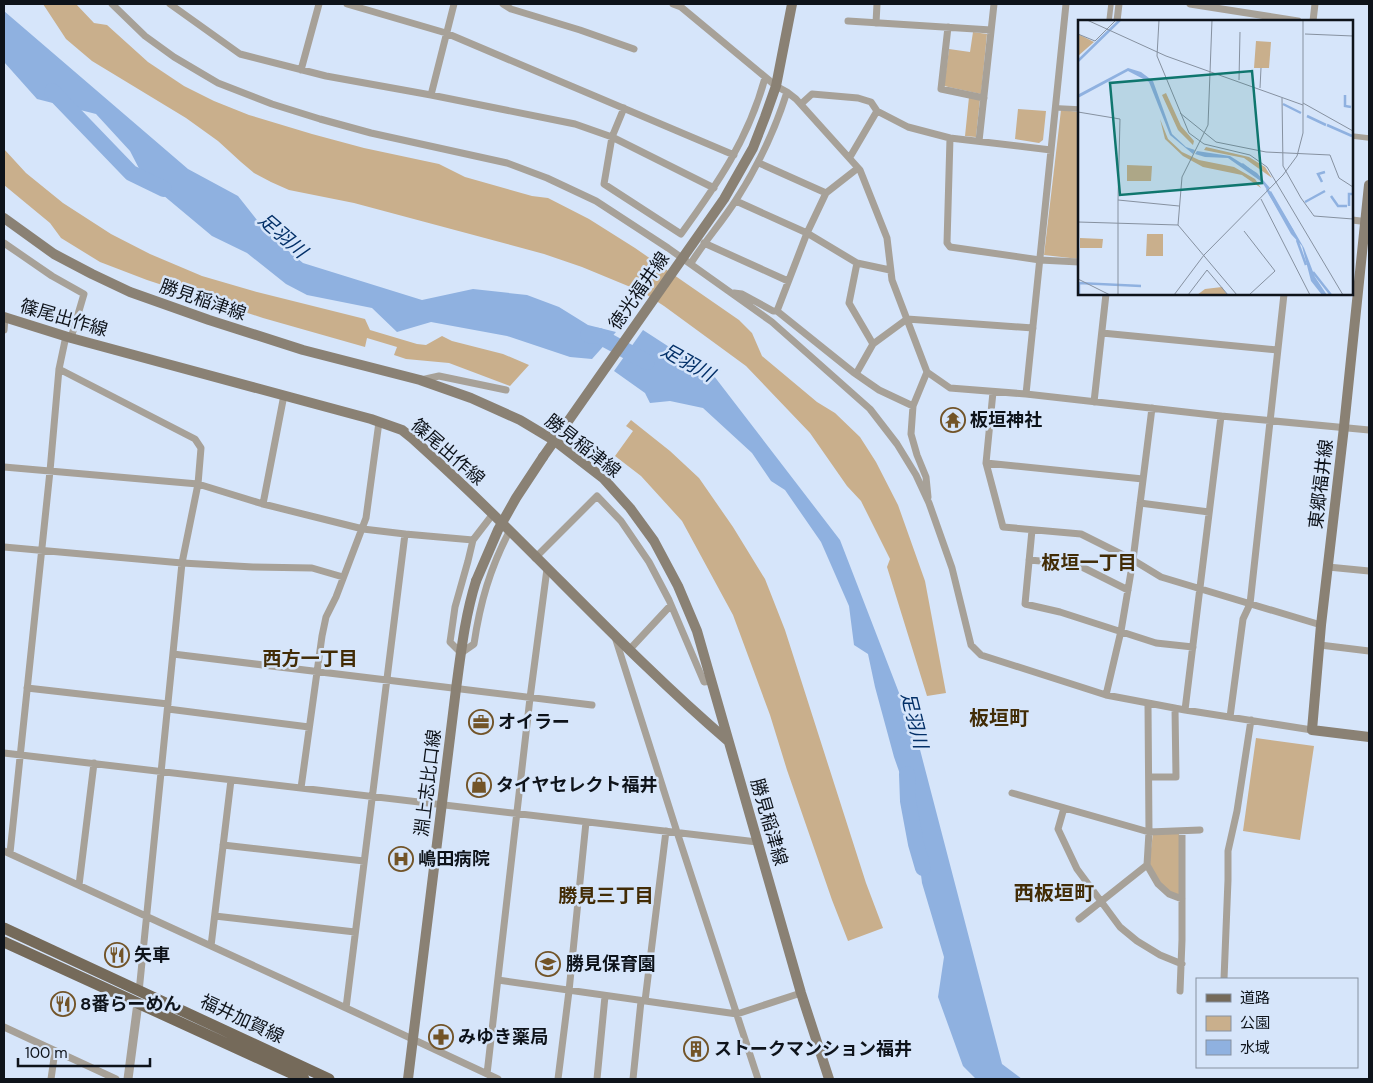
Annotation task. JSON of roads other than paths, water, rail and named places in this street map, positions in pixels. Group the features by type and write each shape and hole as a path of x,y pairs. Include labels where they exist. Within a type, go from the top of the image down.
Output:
{"main road":[{"name":"徳光福井線","path":"476,581 502,522 516,498 557,437 686,257 724,199 753,148 776,86 792,4"},
{"name":"東郷福井線","path":"1312,730 1321,625 1367,222 1369,185"},
{"name":"勝見稲津線","path":"4,218 54,254 130,292 303,350 420,380 471,398 557,437 603,478 630,508 654,542 678,586 697,631 801,994 829,1079"},
{"name":"篠尾出作線","path":"4,317 68,337 284,395 402,430 510,530 535,558 693,711 729,742"},
{"name":"淵上志比口線","path":"408,1079 456,689 469,606 476,581"},
{"path":"1312,730 1369,737"},
{"name":"福井加賀線","path":"4,928 330,1079"},
{"name":"福井加賀線","path":"4,942 304,1079"}],"street":[{"path":"112,4 145,36 174,57 218,83 272,104 320,119 371,133 507,163 547,178 596,202 686,257 772,322 870,409 897,444 916,475 929,503 952,568 971,645 981,655 1106,695 1148,704 1312,730"},
{"path":"170,4 240,54 326,76 575,124 612,137 714,188"},
{"path":"301,70 320,4"},
{"path":"347,4 446,33 734,155"},
{"path":"431,95 454,4"},
{"path":"503,4 512,9 634,49"},
{"path":"673,4 681,8 765,78 787,92 801,104 858,168 887,238 892,280 927,372 950,388 1026,394 1221,416 1369,430"},
{"path":"876,22 878,4"},
{"path":"979,142 994,4"},
{"path":"1026,394 1066,4"},
{"path":"1109,20 1110,4"},
{"path":"1117,20 1119,4"},
{"path":"1190,4 1292,20"},
{"path":"1313,20 1315,4"},
{"path":"1242,20 1243,12"},
{"path":"848,21 991,30"},
{"path":"948,27 942,90 984,98"},
{"path":"624,108 612,137 604,184 681,234 714,188 734,155 751,122 765,78"},
{"path":"686,257 704,243 736,201 759,162 787,92"},
{"path":"801,104 812,94 858,98 871,102 877,111 908,127 950,138 1051,150"},
{"path":"1059,108 1078,109"},
{"path":"850,157 877,111"},
{"path":"1353,136 1369,138"},
{"path":"950,138 947,243 950,247 1040,260 1078,262"},
{"path":"759,162 826,193"},
{"path":"777,311 807,233 826,193 858,168"},
{"path":"736,201 807,233 857,263 890,270"},
{"path":"1353,220 1367,222"},
{"path":"4,243 52,276 84,294 68,337 59,370 20,755 7,852 498,1079"},
{"path":"704,243 788,281"},
{"path":"857,263 849,303 873,344"},
{"path":"731,292 742,294 773,311 777,311 856,374 879,390 913,406"},
{"path":"1094,402 1106,295"},
{"path":"1230,717 1243,619 1250,604 1284,295"},
{"path":"4,317 4,330"},
{"path":"856,374 873,344 908,319 1033,328"},
{"path":"1102,332 1277,350"},
{"path":"59,370 195,439 201,448 198,484 182,563 140,991 128,1079"},
{"path":"927,372 913,406 911,434 926,477 929,503"},
{"path":"420,380 438,376 506,390"},
{"path":"993,392 986,463 1003,527 1081,534 1133,560 1161,577 1321,625"},
{"path":"263,504 284,395"},
{"path":"1106,695 1121,631 1133,560 1152,408"},
{"path":"1185,710 1221,416"},
{"path":"301,788 322,636 326,618 366,518 379,422"},
{"path":"986,463 1143,479"},
{"path":"4,467 198,484 263,504 363,528 473,540"},
{"path":"535,558 597,496 621,521 650,562 660,580 704,682 712,681"},
{"path":"1140,503 1209,512"},
{"path":"493,514 473,540 455,607 450,642 461,653 474,644 486,586 498,551 510,530"},
{"path":"1032,530 1025,604 1060,612 1156,644 1193,647"},
{"path":"346,1008 405,534"},
{"path":"4,547 182,563 312,568 343,577"},
{"path":"1029,560 1076,564 1128,590"},
{"path":"1328,567 1369,571"},
{"path":"487,1074 530,698 548,569"},
{"path":"630,649 671,605"},
{"path":"615,635 758,1079"},
{"path":"1320,645 1369,651"},
{"path":"173,654 592,705"},
{"path":"27,688 168,706 310,728"},
{"path":"1148,704 1149,832 1147,865 1158,884 1169,894 1182,899"},
{"path":"1149,777 1176,777 1175,708"},
{"path":"1224,978 1228,851 1238,811 1251,720"},
{"path":"4,753 757,842"},
{"path":"79,885 94,763"},
{"path":"211,946 231,780"},
{"path":"1012,793 1149,832 1200,830"},
{"path":"1064,808 1058,829 1077,869 1100,901 1120,927 1137,941 1160,955 1182,964"},
{"path":"558,1079 586,822"},
{"path":"633,1079 666,831"},
{"path":"1180,991 1182,964 1182,832"},
{"path":"223,845 364,861"},
{"path":"1079,918 1147,865"},
{"path":"215,916 355,932"},
{"path":"498,980 737,1014 801,994"},
{"path":"597,1079 606,996"},
{"path":"4,1027 116,1079"},
{"path":"51,1079 55,1051"}],"water":[{"path":"4,11 188,169 238,196 268,234 303,263 422,300 473,289 527,295 559,307 588,325 616,332 592,359 570,357 507,336 431,322 397,332 372,308 307,295 286,284 247,253 212,236 145,180 130,151 96,114 37,99 4,62"},
{"path":"643,330 714,376 840,540 918,742 1002,1064 1022,1079 976,1079 963,1066 938,997 944,957 922,883 913,811 894,757 868,654 854,645 849,606 821,542 785,490 771,481 752,453 703,408 670,401 650,403 645,393 614,371"}],"waterway":[{"name":"足羽川","path":"52,91 131,173 164,189"},
{"name":"足羽川","path":"588,335 599,336 647,362"},
{"name":"足羽川","path":"907,774 908,801 916,844 923,868"}],"place":[{"name":"板垣神社","path":"953,420"},
{"name":"オイラー","path":"481,722"},
{"name":"タイヤセレクト福井","path":"479,785"},
{"name":"嶋田病院","path":"401,859"},
{"name":"矢車","path":"117,955"},
{"name":"勝見保育園","path":"548,964"},
{"name":"8番らーめん","path":"63,1004"},
{"name":"みゆき薬局","path":"441,1037"},
{"name":"ストークマンション福井","path":"696,1049"}],"district":[{"name":"板垣一丁目","path":"1089,562"},
{"name":"西方一丁目","path":"310,658"},
{"name":"板垣町","path":"999,718"},
{"name":"西板垣町","path":"1054,893"},
{"name":"勝見三丁目","path":"606,895"}]}
